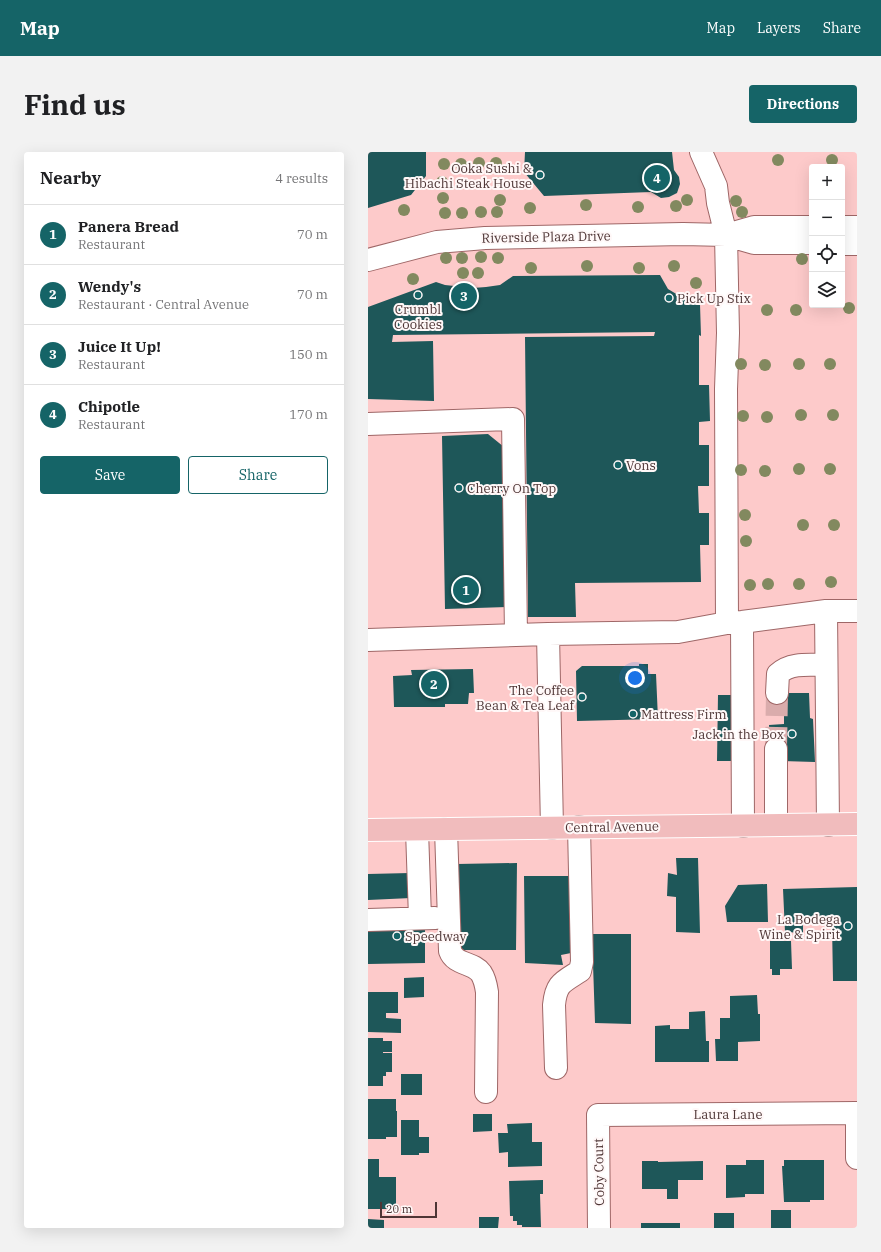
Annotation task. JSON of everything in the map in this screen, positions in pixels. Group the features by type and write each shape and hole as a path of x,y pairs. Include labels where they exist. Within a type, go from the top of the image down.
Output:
{"main road":[{"name":"Central Avenue","path":"368,830 857,824"}],"street":[{"path":"701,152 716,186 718,203 726,235 728,333 726,389 743,826"},
{"name":"Riverside Plaza Drive","path":"726,235 754,227 809,227"},
{"path":"845,227 857,227"},
{"name":"Riverside Plaza Drive","path":"368,260 437,242 484,238 677,234 726,235 754,243 809,244"},
{"path":"845,244 857,244"},
{"path":"368,424 513,419 516,635"},
{"path":"826,611 828,825"},
{"path":"368,640 548,634 678,632 826,611 857,611"},
{"path":"548,634 552,828"},
{"path":"777,693 778,674 784,669 794,666 826,666"},
{"path":"776,749 776,825"},
{"path":"556,1068 555,996 560,985 565,979 580,971 582,962 579,828"},
{"path":"446,829 449,943 451,954 456,960 480,972 485,981 487,992 486,1092"},
{"path":"417,830 420,918"},
{"path":"368,920 448,917"},
{"path":"857,1113 857,1158"},
{"name":"Laura Lane","path":"598,1115 857,1113"},
{"name":"Coby Court","path":"598,1115 599,1228"}],"building":[{"path":"368,152 426,152 426,176 411,195 368,208"},
{"path":"525,152 672,152 674,170 679,177 680,184 677,193 669,197 661,198 651,192 544,196 524,172"},
{"name":"Vons","path":"660,275 668,289 688,301 700,304 701,336 699,335 699,385 709,385 710,421 699,422 699,445 709,445 709,486 698,486 699,513 709,513 709,545 700,545 701,582 575,583 576,617 528,617 525,337 654,336 655,332 393,335 392,342 433,341 434,401 368,399 368,307 436,282 445,285 473,288 500,285 513,276"},
{"path":"488,434 504,447 507,607 445,609 442,436"},
{"path":"639,664 648,664 648,674 656,674 658,719 577,721 576,671 582,666 639,666"},
{"path":"473,669 474,693 469,693 468,704 445,704 445,707 394,707 393,676 412,675 411,670"},
{"name":"Jack in the Box","path":"787,693 809,693 810,718 813,719 815,762 782,761 770,743 769,725 784,724 784,710 771,709 771,699 787,700"},
{"path":"718,695 735,695 734,761 717,761"},
{"path":"676,858 698,858 700,933 676,932 676,897 667,896 668,873 677,875"},
{"path":"517,863 516,950 458,950 457,864"},
{"path":"410,873 411,898 368,900 368,874"},
{"path":"524,876 570,876 571,953 561,955 563,965 525,963"},
{"path":"767,884 768,922 727,922 725,906 738,885"},
{"path":"857,887 857,981 833,981 832,924 803,923 803,933 785,932 783,889"},
{"path":"425,927 425,963 368,964 368,928"},
{"path":"592,934 631,934 631,1024 595,1023"},
{"path":"770,941 791,941 792,969 780,969 780,975 772,975 772,969 770,969"},
{"path":"424,977 424,997 404,998 404,978"},
{"path":"368,992 398,992 398,1013 386,1013 386,1018 401,1019 401,1033 368,1032"},
{"path":"757,995 758,1014 760,1014 760,1041 738,1042 738,1061 716,1061 715,1039 720,1039 720,1018 730,1018 730,996"},
{"path":"705,1011 706,1041 709,1041 709,1062 655,1062 655,1026 670,1025 670,1029 689,1029 689,1012"},
{"path":"368,1038 383,1038 383,1041 392,1041 392,1052 383,1052 392,1053 392,1072 386,1072 386,1076 383,1076 383,1086 368,1086"},
{"path":"401,1074 422,1074 422,1095 401,1095"},
{"path":"368,1099 396,1099 397,1137 386,1137 386,1139 368,1139"},
{"path":"473,1114 492,1114 492,1131 473,1132"},
{"path":"401,1120 419,1120 419,1137 429,1137 429,1153 419,1153 419,1155 401,1155"},
{"path":"532,1123 532,1142 542,1142 542,1166 508,1167 508,1152 499,1153 498,1133 508,1133 507,1124"},
{"path":"368,1159 379,1159 379,1177 396,1177 396,1209 368,1209"},
{"path":"746,1160 764,1160 764,1194 745,1194 745,1197 726,1198 726,1165 746,1165"},
{"path":"784,1160 824,1160 824,1200 810,1200 810,1202 784,1202 782,1166 784,1166"},
{"path":"642,1161 703,1161 703,1180 678,1180 678,1199 667,1199 667,1189 642,1189"},
{"path":"543,1180 543,1194 540,1194 541,1227 522,1227 522,1225 517,1225 517,1221 513,1221 513,1216 510,1216 509,1181"},
{"path":"771,1210 791,1210 791,1228 771,1228"},
{"path":"714,1213 734,1213 734,1228 714,1228"},
{"path":"479,1217 499,1217 498,1228 479,1228"},
{"path":"368,1219 384,1220 384,1228 368,1228"},
{"path":"641,1223 680,1223 680,1228 641,1228"}],"tunnel":[{"path":"776,749 777,693"}],"place":[{"name":"Ooka Sushi & Hibachi Steak House","path":"540,175"},
{"name":"Chipotle","path":"657,178"},
{"name":"Crumbl Cookies","path":"418,295"},
{"name":"Juice It Up!","path":"464,296"},
{"name":"Pick Up Stix","path":"669,298"},
{"name":"Vons","path":"618,465"},
{"name":"Cherry On Top","path":"459,488"},
{"name":"Panera Bread","path":"466,590"},
{"name":"Wendy's","path":"434,684"},
{"name":"The Coffee Bean & Tea Leaf","path":"582,697"},
{"name":"Mattress Firm","path":"633,714"},
{"name":"Jack in the Box","path":"792,734"},
{"name":"La Bodega Wine & Spirit","path":"848,926"},
{"name":"Speedway","path":"397,936"}]}
